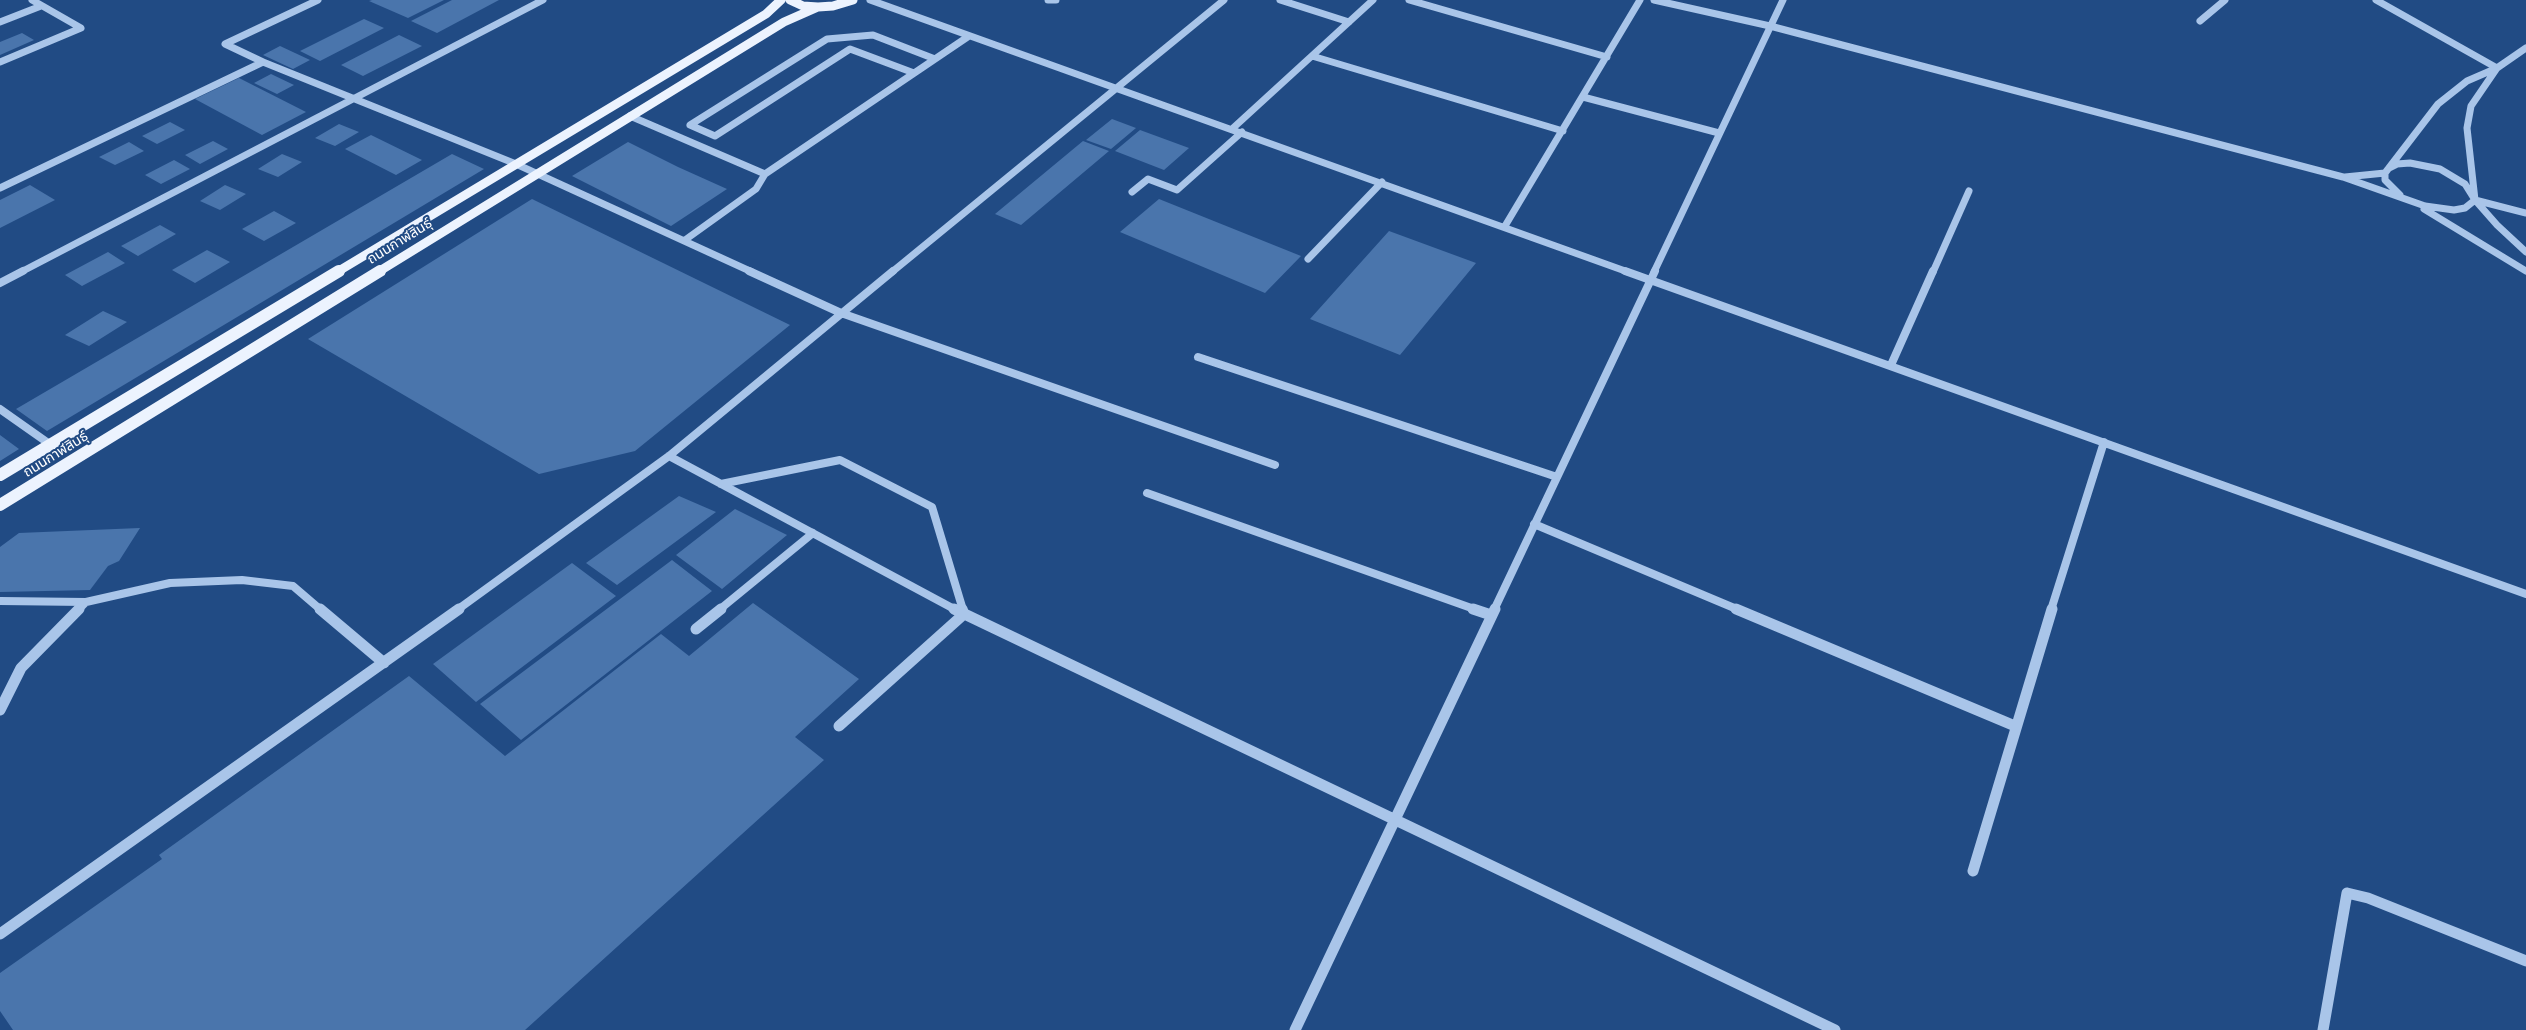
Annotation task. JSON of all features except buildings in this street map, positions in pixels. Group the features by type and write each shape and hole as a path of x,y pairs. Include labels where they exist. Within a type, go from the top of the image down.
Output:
{"main road":[{"name":"ถนนกาฬสินธุ์","path":"0,475 766,14 781,0"},
{"path":"790,0 803,6 818,7 833,6 853,0"},
{"name":"ถนนกาฬสินธุ์","path":"0,505 784,22 818,7"}],"street":[{"path":"0,62 80,28 32,0"},
{"path":"318,0 225,44 351,99 516,164 841,313 1275,465"},
{"path":"0,283 543,0"},
{"path":"870,0 1505,226 2526,594"},
{"path":"1048,0 1056,0"},
{"path":"0,934 384,663 669,456 1224,0"},
{"path":"1280,0 1349,22"},
{"path":"1232,129 1374,0"},
{"path":"1409,0 1607,57"},
{"path":"1505,226 1640,0"},
{"path":"1654,0 1770,26 2342,177 2440,210 2465,208 2475,200"},
{"path":"1297,1029 1394,820 1783,0"},
{"path":"2200,21 2225,0"},
{"path":"2376,0 2497,68"},
{"path":"0,22 41,6"},
{"path":"914,72 850,49 715,136 690,125 827,39 873,35 935,58"},
{"path":"685,240 756,189 765,174 969,36"},
{"path":"2526,48 2497,68 2467,80 2438,104 2387,171 2385,180 2390,187 2411,201 2526,271"},
{"path":"1312,56 1473,102 1562,131"},
{"path":"0,188 263,62"},
{"path":"2475,200 2467,128 2471,106 2497,68"},
{"path":"1583,97 1720,133"},
{"path":"630,116 765,174"},
{"path":"1132,192 1148,179 1177,190 1242,132"},
{"path":"2342,177 2387,171 2397,164 2410,163 2440,169 2465,184 2475,200 2497,225 2526,252"},
{"path":"1308,259 1382,182"},
{"path":"1891,365 1969,191"},
{"path":"2475,200 2526,213"},
{"path":"1198,357 1557,477"},
{"path":"0,409 51,445"},
{"path":"1973,871 2015,726 2104,442"},
{"path":"669,456 964,614 1834,1030"},
{"path":"721,484 840,460 932,507 964,614"},
{"path":"1147,493 1491,615"},
{"path":"1534,524 2015,726"},
{"path":"696,628 813,534"},
{"path":"0,601 86,602 170,583 242,580 292,586 384,663"},
{"path":"0,710 21,668 86,602"},
{"path":"839,726 964,614"},
{"path":"2323,1030 2347,893 2368,898 2526,960"}]}
